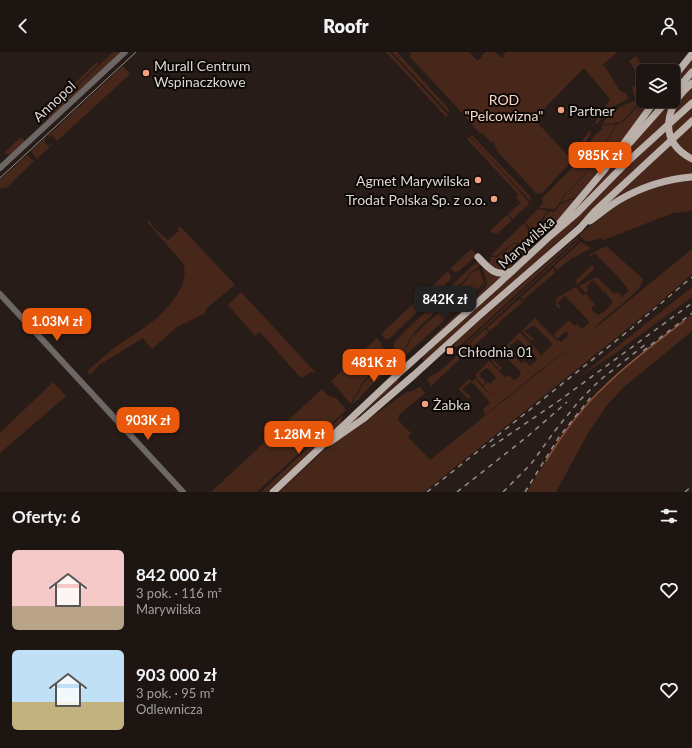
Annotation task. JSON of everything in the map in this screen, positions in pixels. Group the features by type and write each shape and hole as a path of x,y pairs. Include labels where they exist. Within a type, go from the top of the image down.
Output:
{"main road":[{"path":"680,69 692,54"},
{"path":"680,86 692,72"},
{"path":"692,83 679,95 672,108 669,120 670,134 677,148 692,159"},
{"name":"Marywilska","path":"273,492 398,374 577,213 625,164 692,103"},
{"path":"550,236 605,169 650,108"},
{"path":"605,169 661,108"},
{"name":"Marywilska","path":"322,446 363,420 580,228 595,211 692,121"},
{"path":"580,228 616,202 634,192 664,182 692,177"},
{"path":"478,257 494,272 506,273 515,269"}],"street":[{"name":"Annopol","path":"0,168 125,52"},
{"path":"0,294 183,492"}],"green space":[{"path":"113,52 122,52 50,118 43,118"},
{"path":"386,52 390,52 448,115 446,117"},
{"path":"392,52 397,52 448,108 449,113"},
{"name":"ROD \"Pelcowizna\"","path":"411,52 469,52 478,61 485,52 494,52 502,58 506,52 618,52 601,66 604,65 620,91 626,93 628,99 612,107 598,123 594,124 610,99 584,68 534,119 570,158 590,130 591,134 572,161 542,193 537,194 497,151 494,142 491,142 482,133 478,132 410,57"},
{"path":"636,56 641,64 636,64 636,72 629,61"},
{"path":"692,59 692,68 680,82 680,75"},
{"path":"97,62 99,64 42,116 41,115"},
{"path":"123,66 130,74 57,141 52,135 49,137 48,136"},
{"path":"636,85 636,96 634,97 632,87"},
{"path":"692,86 691,101 575,210 585,196 663,108 680,108 680,102"},
{"path":"636,100 636,107 621,122 602,125 615,110"},
{"path":"692,106 692,118 425,362 422,358 589,204"},
{"path":"636,108 647,108 567,210 546,233 508,269 502,272 487,264 491,257 497,257 513,244 523,244 543,222 545,216 550,211 554,212 561,204 576,198 560,203 565,195 589,170 617,124 623,122"},
{"path":"616,124 589,169 564,195 559,204 554,209 539,208 543,203 542,198 573,167 595,135 602,129 602,126"},
{"path":"692,125 692,175 671,178 598,212"},
{"path":"472,135 530,196 531,202 470,136"},
{"path":"21,137 24,140 24,143 10,155 4,153"},
{"path":"469,137 528,201 529,204 513,219 508,214 521,203 516,198 519,195 467,139"},
{"path":"45,138 46,139 44,142 49,147 51,144 52,145 37,159 31,151"},
{"path":"27,155 34,161 6,188 0,188 0,180"},
{"path":"692,180 692,211 673,213 601,241 604,237 592,241 585,241 580,236 580,234 608,212 639,193 662,185"},
{"path":"538,209 548,211 537,226 532,230 525,222"},
{"path":"507,215 512,220 498,233 494,234 490,231"},
{"path":"149,220 154,228 168,240 179,231 177,228 181,227 235,285 207,308 204,314 177,327 152,349 143,338 99,365 90,375 87,371 108,353 158,317 169,306 179,292 184,276 182,262 147,222"},
{"path":"524,223 531,233 522,243 513,243 496,256 491,255"},
{"path":"577,237 578,238 461,345 454,347 457,340"},
{"path":"579,239 580,240 467,344 465,344"},
{"path":"581,242 591,248 573,257 557,270 554,266"},
{"path":"606,246 643,279 640,286 629,299 599,323 594,329 692,249 692,274 658,304 424,492 279,492 323,451 408,391 409,392 420,387 425,393 399,415 398,420 411,433 408,437 430,460 583,337 485,415 483,409 490,403 475,385 471,382 462,389 471,397 468,399 459,389 469,379 472,382 475,379 487,392 494,394 487,391 483,386 488,382 490,384 496,378 489,369 486,368 479,374 481,379 482,378 486,382 482,385 475,375 489,361 506,377 509,375 514,380 521,375 519,370 502,353 493,360 502,368 500,370 492,362 493,358 505,346 521,363 525,361 530,366 537,360 535,355 518,339 509,346 512,351 513,350 518,353 516,356 506,346 520,332 541,355 552,345 534,325 524,331 534,339 531,341 522,331 535,318 557,341 559,340 561,342 569,335 566,331 557,339 553,335 568,321 575,326 577,324 582,329 589,323 565,296 557,303 561,307 559,308 556,305 556,299 576,287 583,296 586,294 595,305 591,308 594,313 598,315 605,311 613,302 604,291 603,292 601,290 602,288 599,287 598,284 597,285 595,281 594,282 592,280 586,288 588,290 586,293 579,286 597,277 613,293 618,292 622,297 629,291 618,276 595,253 590,256 589,255"},
{"path":"471,249 477,255 459,271 455,272 450,269"},
{"path":"475,263 481,263 478,268 470,272 467,278 452,292 450,300 415,332 405,348 404,356 401,357 394,348 395,341"},
{"path":"592,265 595,267 593,270 578,284 575,281"},
{"path":"485,266 501,277 435,337 430,339 485,288 487,283 483,270"},
{"path":"480,267 485,283 483,287 414,350 482,287 484,281"},
{"path":"553,268 556,272 523,300 521,297"},
{"path":"479,269 483,281 481,286 405,356 405,350 412,337 451,301 454,292 468,279 471,273"},
{"path":"448,271 451,276 450,280 389,339 385,339 381,334"},
{"path":"692,287 692,297 617,352 579,377"},
{"path":"241,292 316,373 311,372 303,377 300,377 260,332 255,336 228,305"},
{"path":"519,299 523,302 489,331 487,328"},
{"path":"692,314 692,331 624,387 607,405 588,433 556,492 527,492 552,450 593,397 634,360"},
{"path":"485,329 489,332 461,358 458,354"},
{"path":"377,338 395,362 393,366 382,365 377,367 361,384 359,391 353,397 351,404 331,381"},
{"path":"457,356 460,359 431,386 427,379 441,370"},
{"path":"382,366 392,367 352,404 362,385 378,368"},
{"path":"397,379 399,382 341,432"},
{"path":"53,382 66,396 0,453 0,433"},
{"path":"322,389 328,396 336,398 346,410 257,492 211,492"},
{"path":"343,415 340,425 267,492 261,492"}],"waterway":[{"path":"546,461 573,421 597,393 634,360 684,321"}],"tram line":[{"path":"0,178 136,52"}],"railway":[{"path":"427,492 632,328 692,277"},
{"path":"491,447 560,400 692,303"},
{"path":"643,351 692,313"},
{"path":"503,492 531,464 579,401 600,380 646,344"},
{"path":"525,492 559,437 591,397"},
{"path":"457,492 528,436 567,402"},
{"path":"685,492 692,486"}],"place":[{"name":"Murall Centrum Wspinaczkowe","path":"146,73"},
{"name":"Partner","path":"561,110"},
{"name":"Agmet Marywilska","path":"478,180"},
{"name":"Trodat Polska Sp. z o.o.","path":"494,199"},
{"name":"Chłodnia 01","path":"450,351"},
{"name":"Żabka","path":"425,404"}]}
